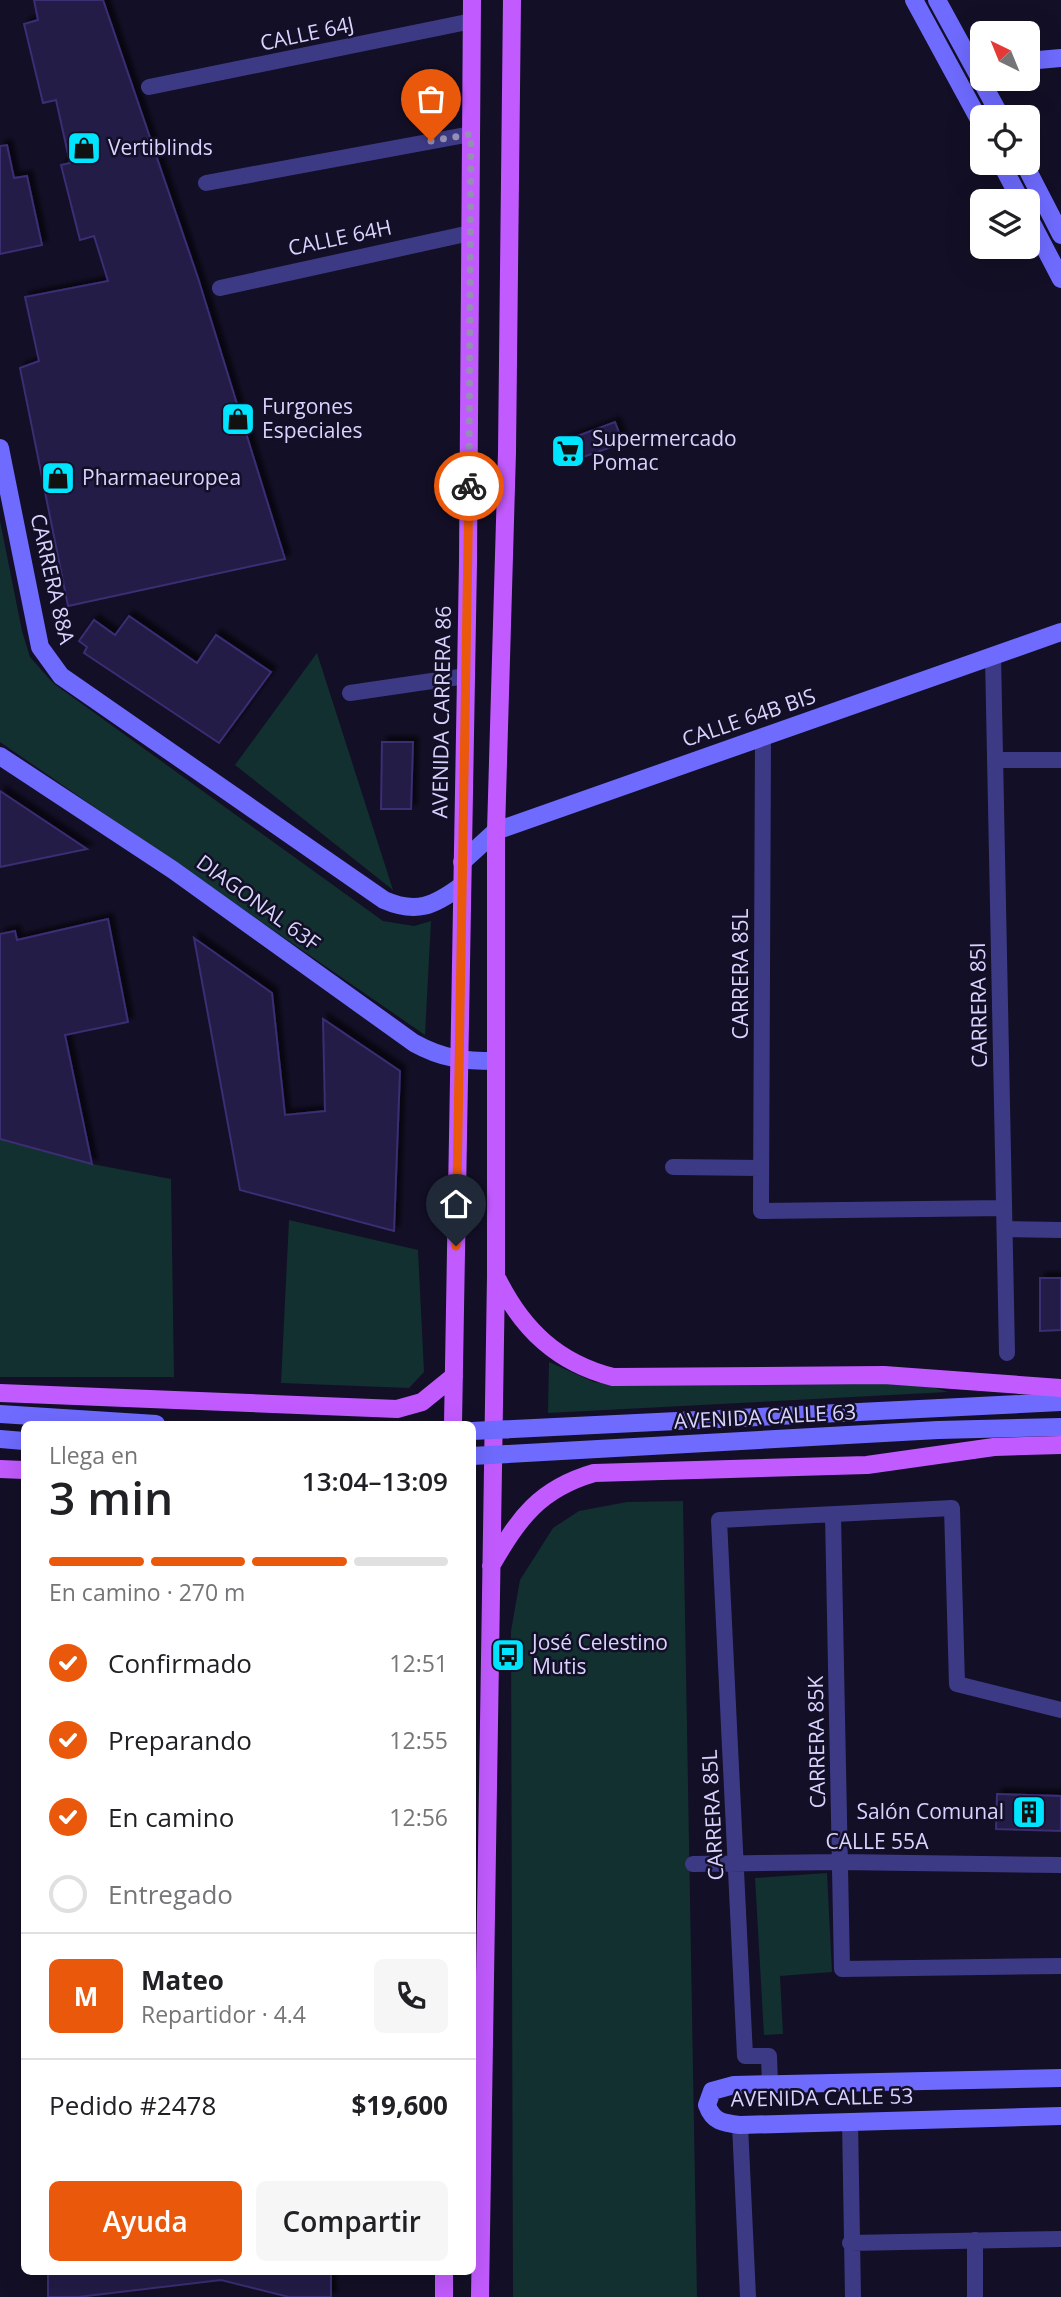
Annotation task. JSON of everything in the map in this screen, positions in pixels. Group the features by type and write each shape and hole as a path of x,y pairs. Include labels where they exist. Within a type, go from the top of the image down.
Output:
{"main road":[{"name":"AVENIDA CARRERA 86","path":"453,1421 457,1061 466,676 472,0"},
{"path":"480,2297 496,1276 496,831 508,452 512,0"},
{"path":"496,1276 511,1306 535,1336 575,1364 613,1377 884,1375 1061,1388"},
{"path":"0,1393 397,1409 422,1402 454,1376"},
{"path":"490,1569 517,1524 537,1502 557,1487 594,1473 867,1465 994,1447 1061,1445"},
{"path":"0,1469 21,1470"},
{"path":"444,2275 444,2297"}],"street":[{"path":"914,0 972,105"},
{"path":"937,0 970,53"},
{"name":"CALLE 64J","path":"149,87 472,21"},
{"path":"1040,60 1061,58"},
{"path":"953,68 970,67"},
{"path":"206,183 471,134"},
{"path":"1031,175 1056,216 1061,235"},
{"name":"CALLE 64H","path":"220,288 470,233"},
{"path":"1040,239 1061,279"},
{"name":"CARRERA 88A","path":"0,448 40,647 61,676 383,900 400,907 431,907 461,886"},
{"name":"CALLE 64B BIS","path":"461,862 496,831 1061,632"},
{"name":"CARRERA 85I","path":"993,656 1007,1353"},
{"path":"350,693 466,676"},
{"name":"CARRERA 85L","path":"763,737 761,1211 1004,1208"},
{"name":"DIAGONAL 63F","path":"0,756 173,870 414,1043 436,1055 457,1061 496,1061"},
{"path":"995,760 1061,760"},
{"path":"673,1167 761,1168"},
{"path":"1005,1229 1061,1230"},
{"name":"AVENIDA CALLE 63","path":"476,1431 1061,1402"},
{"path":"0,1414 106,1421"},
{"name":"AVENIDA CALLE 63","path":"476,1456 938,1430 1061,1427"},
{"path":"0,1439 21,1441"},
{"path":"833,1515 952,1508 957,1684 1061,1710"},
{"name":"CARRERA 85L","path":"770,2084 769,2056 745,2056 719,1520 833,1515"},
{"name":"CARRERA 85K","path":"833,1515 842,1969 1061,1966"},
{"name":"CALLE 55A","path":"693,1864 840,1862 1061,1865"},
{"name":"AVENIDA CALLE 53","path":"1061,2078 734,2085 712,2091 707,2105 710,2113 721,2123 740,2125 1061,2116"},
{"path":"850,2121 853,2297"},
{"path":"740,2125 748,2297"},
{"path":"850,2243 1061,2239"},
{"path":"975,2240 975,2297"}],"green space":[{"path":"0,521 22,631 30,657 53,683 383,921 414,926 431,921 425,1035 0,742"},
{"path":"317,653 393,890 235,765"},
{"path":"0,1139 92,1164 171,1179 174,1377 0,1377"},
{"path":"289,1220 418,1250 424,1372 409,1388 281,1383"},
{"path":"549,1362 594,1382 617,1385 891,1384 932,1387 948,1392 548,1413"},
{"path":"683,1501 697,2297 513,2297 511,1631 520,1580 553,1528 579,1511 627,1502"},
{"path":"827,1873 832,1972 780,1976 783,2034 764,2035 755,1878"}],"building":[{"path":"34,0 103,0 198,278 285,559 68,606 20,368 39,361 25,297 108,281 94,236 80,240 61,165 70,163 56,100 43,103 24,24 38,20"},
{"path":"7,145 14,178 27,176 42,245 0,254 0,146"},
{"path":"615,422 623,443 569,462 561,442"},
{"path":"129,616 197,663 216,635 271,672 219,743 84,653 87,647 79,641 94,620 115,635"},
{"path":"382,742 413,742 411,809 381,809"},
{"path":"0,791 87,849 0,867"},
{"path":"108,919 128,1022 65,1035 92,1164 0,1139 0,934 15,931 17,940"},
{"path":"194,938 272,993 285,1115 325,1111 323,1019 400,1071 394,1231 240,1190"},
{"path":"1040,1278 1061,1278 1061,1330 1040,1331"},
{"name":"Salón Comunal","path":"997,1794 1061,1796 1061,1831 996,1829"},
{"path":"48,2275 331,2275 331,2297 289,2297 221,2280 78,2297 48,2297"}],"way so far":[{"path":"431,141 471,134 469,486"}],"place":[{"name":"Vertiblinds","path":"84,148"},
{"name":"Furgones Especiales","path":"238,419"},
{"name":"Supermercado Pomac","path":"568,451"},
{"name":"Pharmaeuropea","path":"58,478"},
{"name":"José Celestino Mutis","path":"508,1655"},
{"name":"Salón Comunal","path":"1029,1812"}],"route":[{"path":"456,1246 457,1061 469,486"}]}
